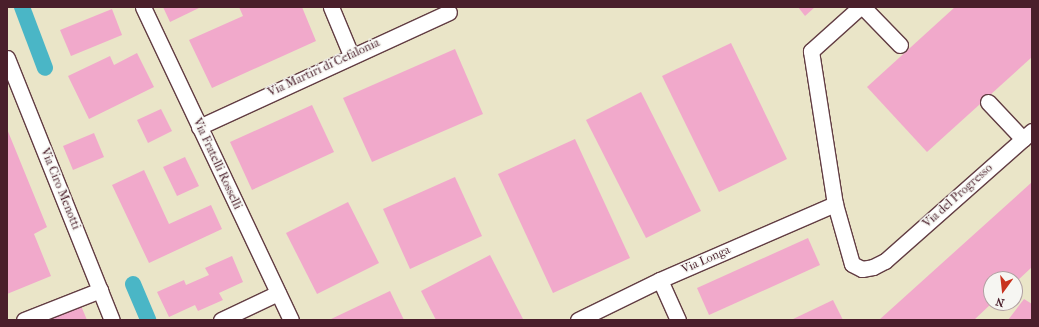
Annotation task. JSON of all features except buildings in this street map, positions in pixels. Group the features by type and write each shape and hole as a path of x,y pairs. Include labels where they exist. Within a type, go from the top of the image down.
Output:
{"street":[{"name":"Via Fratelli Rosselli","path":"143,7 290,320"},
{"path":"331,7 351,55"},
{"path":"835,204 811,51 860,7"},
{"path":"864,7 900,45"},
{"name":"Via Martiri di Cefalonia","path":"199,127 351,55 449,12"},
{"name":"Via Ciro Menotti","path":"7,58 112,320"},
{"path":"988,102 1027,135"},
{"name":"Via del Progresso","path":"835,204 852,264 862,269 873,267 885,261 1027,135"},
{"name":"Via Longa","path":"578,320 660,280 835,204"},
{"path":"660,280 678,320"},
{"path":"24,320 100,290"},
{"path":"221,320 278,293"}],"waterway":[{"path":"22,7 45,68"},
{"path":"133,284 148,320"}]}
